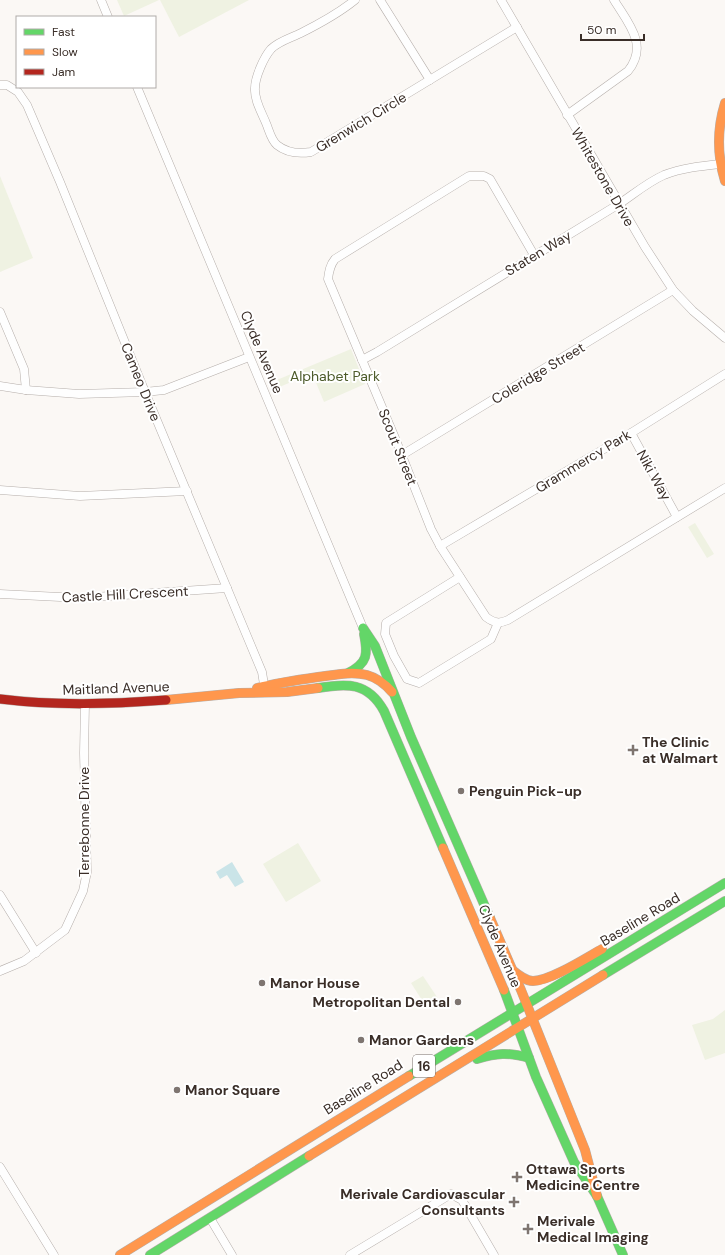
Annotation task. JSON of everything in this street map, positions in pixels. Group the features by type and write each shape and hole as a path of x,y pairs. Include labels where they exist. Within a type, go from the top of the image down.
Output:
{"main road":[{"path":"725,103 719,131 720,164 725,181"},
{"path":"347,673 358,668 364,662 366,646 363,628"},
{"name":"Clyde Avenue","path":"363,628 375,646 433,787 526,1004 585,1150 597,1196 623,1255"},
{"name":"Maitland Avenue","path":"265,690 290,680 347,673 363,674 381,681 396,698"},
{"name":"Maitland Avenue","path":"0,699 48,704 85,704 172,700 265,690 290,692 349,685 363,688 368,691 381,705"},
{"name":"Clyde Avenue","path":"381,705 512,1012 529,1058 574,1162 597,1196"},
{"path":"416,786 433,787"},
{"name":"Baseline Road","path":"120,1255 512,1012 725,883"},
{"name":"Baseline Road","path":"150,1255 518,1027 725,901"},
{"path":"511,969 524,978 534,981 538,980 554,974 608,946 645,931"},
{"path":"460,1064 494,1054 504,1053 512,1053 529,1058"},
{"path":"276,1158 283,1172"}],"street":[{"path":"101,0 108,16"},
{"name":"Grenwich Circle","path":"355,0 348,6 302,33 281,42 271,50 263,61 255,88 257,101 270,134 276,144 287,151 300,154 312,152 517,28"},
{"path":"380,0 430,80"},
{"name":"Whitestone Drive","path":"501,0 645,248 673,290 693,311 725,338"},
{"path":"567,115 628,71 635,62 638,49 637,38 614,0"},
{"name":"Cameo Drive","path":"0,85 7,85 18,92 27,105 262,672 265,690"},
{"name":"Clyde Avenue","path":"137,88 363,628"},
{"name":"Staten Way","path":"362,360 619,204 664,175 693,167 720,164"},
{"name":"Scout Street","path":"498,623 493,622 486,617 440,546 431,529 402,455 328,279 331,264 335,259 468,176 484,176 490,179 534,255"},
{"name":"Coleridge Street","path":"402,455 673,290"},
{"path":"0,312 24,369 26,390"},
{"path":"0,386 26,390 78,394 164,390 249,357"},
{"name":"Grammercy Park","path":"440,546 631,433 725,374"},
{"name":"Niki Way","path":"631,433 677,517"},
{"path":"460,577 386,623 385,634 394,656 407,679 419,683 491,639 498,623 508,620 725,488"},
{"path":"0,490 80,496 187,491"},
{"name":"Castle Hill Crescent","path":"0,594 80,598 227,588"},
{"name":"Terrebonne Drive","path":"0,971 24,961 65,930 83,891 86,872 84,753 85,704"},
{"path":"0,895 36,953"},
{"path":"0,1167 54,1255"},
{"path":"350,1255 452,1194 462,1200 494,1255"},
{"path":"210,1218 232,1255"}],"green space":[{"path":"117,0 159,0 124,16"},
{"path":"160,0 249,0 179,37"},
{"path":"0,176 33,258 0,272"},
{"name":"Alphabet Park","path":"351,349 365,384 324,402 312,373 275,389 272,382"},
{"path":"695,523 714,554 707,558 688,527"},
{"path":"298,843 321,881 286,902 263,864"},
{"path":"423,976 439,1000 427,1008 411,983"},
{"path":"725,1010 725,1053 705,1060 692,1025 713,1019"}],"water":[{"path":"232,862 244,882 235,887 227,875 220,879 216,872"}],"traffic: fast":[{"path":"363,628 375,646 411,737 490,918"},
{"path":"348,673 360,666 363,662 366,652 364,634"},
{"path":"318,688 347,685 364,690 378,701 384,711 443,848"},
{"path":"409,1076 725,883"},
{"path":"603,975 725,901"},
{"path":"504,990 536,1077 574,1162 597,1196"},
{"path":"477,1059 491,1055 503,1054 529,1058"},
{"path":"150,1255 309,1156"},
{"path":"597,1196 623,1255"}],"traffic: slow":[{"path":"725,103 719,132 720,162 725,181"},
{"path":"257,688 302,679 355,673 375,678 392,692"},
{"path":"166,700 239,693 287,692 318,688"},
{"path":"443,848 504,990"},
{"path":"490,918 521,990 585,1150 597,1196"},
{"path":"511,969 527,980 540,980 558,973 602,949"},
{"path":"309,1156 603,975"},
{"path":"120,1255 409,1076"}],"traffic: jam":[{"path":"0,699 42,703 83,704 166,700"}],"place":[{"name":"The Clinic at Walmart","path":"633,750"},
{"name":"Penguin Pick-up","path":"461,791"},
{"name":"Manor House","path":"262,983"},
{"name":"Metropolitan Dental","path":"458,1002"},
{"name":"Manor Gardens","path":"361,1040"},
{"name":"Manor Square","path":"177,1090"},
{"name":"Ottawa Sports Medicine Centre","path":"517,1177"},
{"name":"Merivale Cardiovascular Consultants","path":"514,1202"},
{"name":"Merivale Medical Imaging","path":"528,1229"}]}
